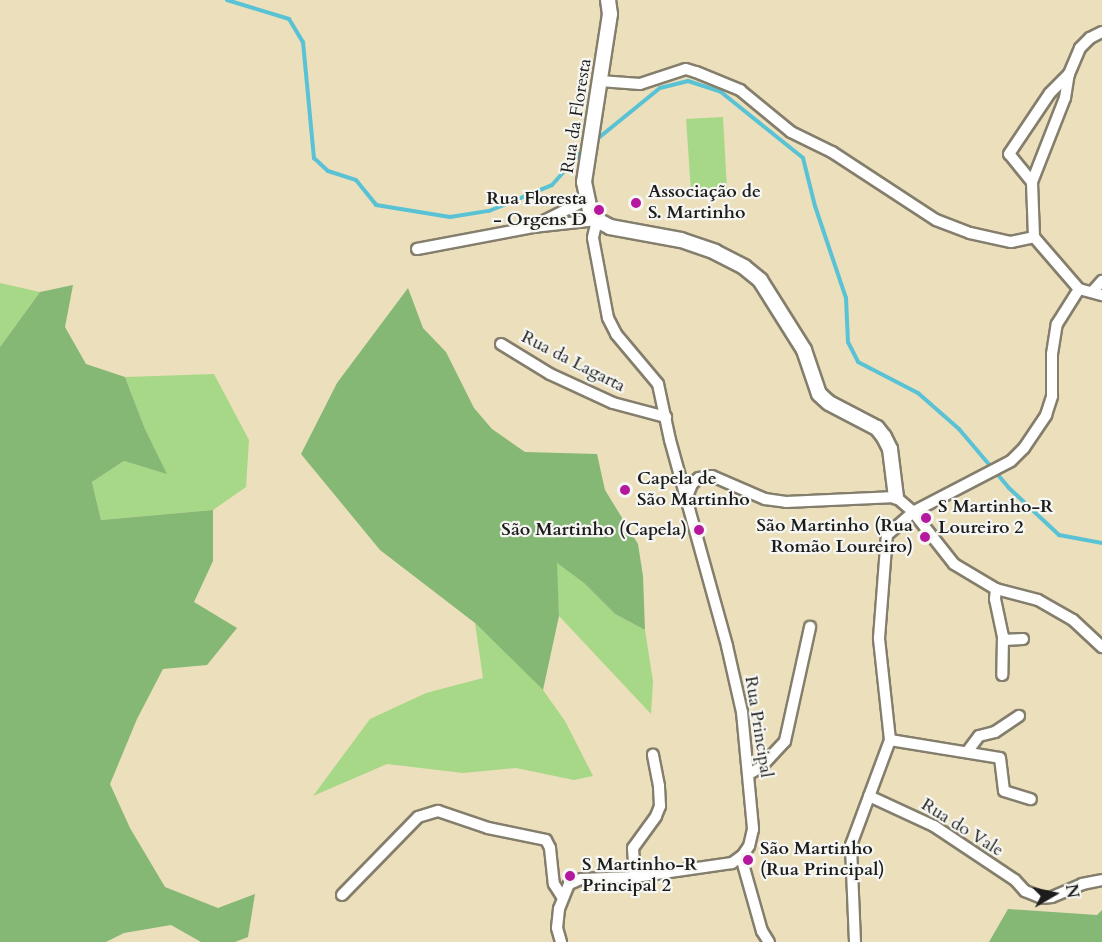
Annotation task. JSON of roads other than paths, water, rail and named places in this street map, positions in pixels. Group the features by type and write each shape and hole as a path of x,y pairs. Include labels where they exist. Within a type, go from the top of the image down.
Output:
{"street":[{"name":"Rua da Floresta","path":"597,220 586,200 584,182 610,14 608,0"},
{"path":"1102,32 1090,38 1080,48 1069,74 1065,98 1032,182 1034,237 1079,289 1097,294 1102,281"},
{"path":"600,81 640,84 686,69 696,72 740,90 791,132 832,152 936,220 970,233 1011,242 1034,237"},
{"path":"1032,182 1009,154 1050,93 1069,74"},
{"path":"533,227 586,200"},
{"path":"417,249 533,227 597,220 610,227 681,240 715,252 744,267 760,280 804,350 819,394 829,404 877,428 884,437 890,449 896,497 913,512 954,564 996,590 1038,600 1073,620 1102,647"},
{"name":"Rua Principal","path":"597,220 593,238 608,318 616,334 658,384 686,500 727,646 742,712 753,829 749,846 741,857"},
{"path":"855,942 851,846 890,740 879,638 887,535 913,512 1001,466 1024,448 1046,415 1052,396 1052,354 1057,324 1079,289"},
{"name":"Rua da Lagarta","path":"501,344 550,374 613,403 666,417"},
{"path":"686,500 692,484 699,478 712,476 765,499 786,502 896,497"},
{"path":"996,590 995,599 1002,640 1002,675"},
{"path":"749,774 761,767 785,741 810,627"},
{"path":"1002,640 1023,639"},
{"path":"967,752 979,736 995,732 1019,716"},
{"path":"890,740 1000,758 1004,791 1031,799"},
{"path":"635,877 633,848 656,816 660,806 653,755"},
{"name":"Rua do Vale","path":"869,796 934,826 1015,880 1025,891 1042,897 1052,897 1082,884 1102,880"},
{"path":"342,895 418,817 438,811 488,828 546,840 550,848 554,884 562,897"},
{"path":"561,942 557,928 562,897 568,884 581,879 635,877 732,863 741,857 762,931 769,942"}],"waterway":[{"path":"227,0 289,19 303,42 314,158 328,171 356,180 376,205 450,217 489,211 552,185 585,148"},
{"path":"596,140 660,88 688,81 721,92 803,158 815,206 846,298 848,342 858,362 918,393 959,429 1009,488 1059,535 1102,543"}],"place":[{"name":"Associação de S. Martinho","path":"636,203"},
{"name":"Rua Floresta - Orgens D","path":"599,210"},
{"name":"Capela de São Martinho","path":"625,490"},
{"name":"S Martinho-R Loureiro 2","path":"926,518"},
{"name":"São Martinho (Capela)","path":"699,530"},
{"name":"São Martinho (Rua Romão Loureiro)","path":"925,537"},
{"name":"São Martinho (Rua Principal)","path":"748,860"},
{"name":"S Martinho-R Principal 2","path":"570,876"}]}
